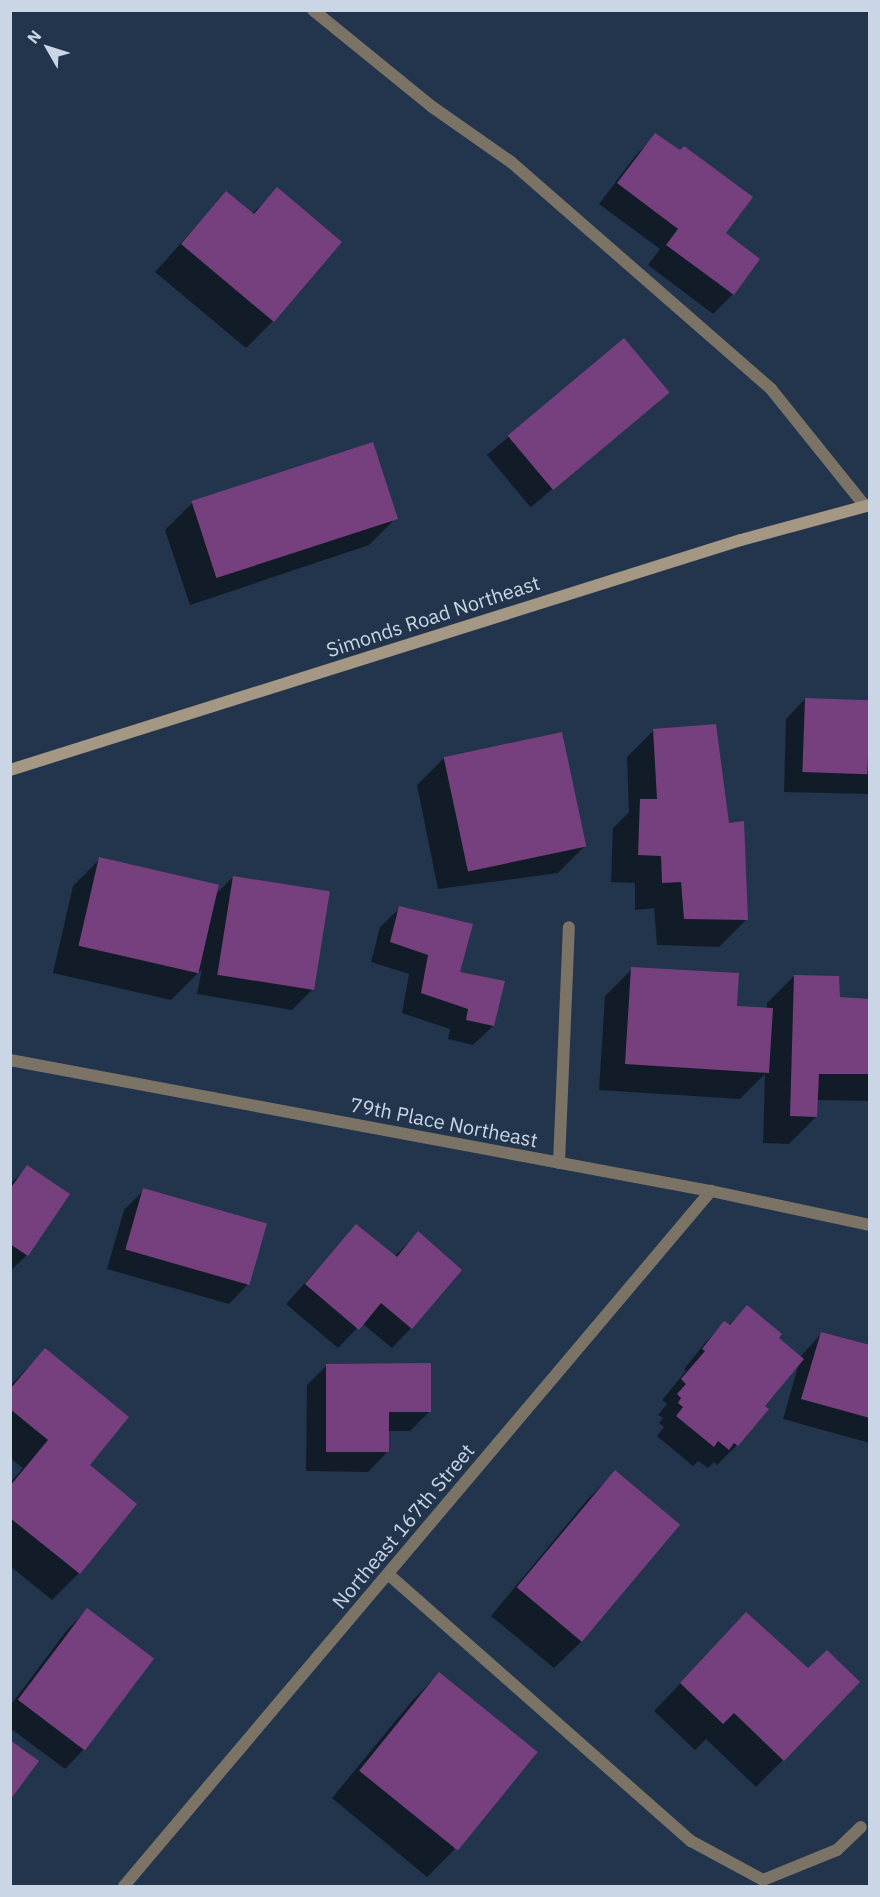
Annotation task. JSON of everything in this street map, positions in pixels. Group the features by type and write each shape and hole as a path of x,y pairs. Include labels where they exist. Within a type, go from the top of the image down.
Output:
{"main road":[{"name":"Simonds Road Northeast","path":"10,770 741,540 867,506"}],"street":[{"path":"313,10 431,106 511,162 771,388 867,506"},
{"path":"559,1163 569,927"},
{"name":"79th Place Northeast","path":"10,1060 711,1191 870,1225"},
{"name":"Northeast 167th Street","path":"124,1887 711,1191"},
{"path":"388,1574 691,1841 763,1880 837,1850 861,1827"}],"building":[{"path":"655,133 680,150 684,146 753,197 726,233 760,259 734,295 666,245 678,229 617,183"},
{"path":"277,187 342,242 274,322 181,244 226,191 254,214"},
{"path":"624,338 670,392 553,490 508,436"},
{"path":"373,442 398,519 216,578 191,501"},
{"path":"805,698 870,700 867,774 802,772"},
{"path":"716,724 729,823 744,821 748,920 684,919 681,882 662,883 661,856 638,855 640,799 657,799 653,729"},
{"path":"562,732 586,846 468,872 444,757"},
{"path":"99,857 219,885 198,973 79,946"},
{"path":"233,876 330,891 314,990 217,975"},
{"path":"399,906 473,924 460,972 505,981 494,1026 466,1020 468,1009 421,993 428,955 390,942"},
{"path":"631,967 739,973 737,1006 773,1008 769,1073 625,1064"},
{"path":"794,975 839,976 840,997 870,999 870,1074 819,1074 817,1117 790,1116"},
{"path":"27,1165 70,1194 28,1256 10,1244 10,1189"},
{"path":"143,1188 267,1224 249,1285 125,1250"},
{"path":"356,1224 397,1257 418,1231 462,1270 412,1329 381,1303 359,1330 305,1284"},
{"path":"747,1305 782,1334 779,1338 804,1359 765,1406 769,1409 738,1446 734,1443 729,1450 718,1441 714,1447 676,1416 683,1407 678,1403 681,1398 677,1394 686,1384 681,1379 705,1351 702,1349 724,1321 730,1325"},
{"path":"821,1332 870,1345 870,1418 801,1399"},
{"path":"45,1348 129,1417 90,1465 137,1504 80,1574 10,1518 10,1486 48,1440 10,1409 10,1389"},
{"path":"431,1363 431,1412 389,1412 389,1452 326,1452 326,1364"},
{"path":"615,1470 680,1525 582,1642 517,1587"},
{"path":"87,1608 154,1659 85,1750 18,1700"},
{"path":"746,1612 808,1668 827,1650 860,1682 784,1761 734,1713 723,1724 680,1683"},
{"path":"439,1672 538,1752 458,1851 359,1771"},
{"path":"10,1740 39,1761 10,1800"}]}
